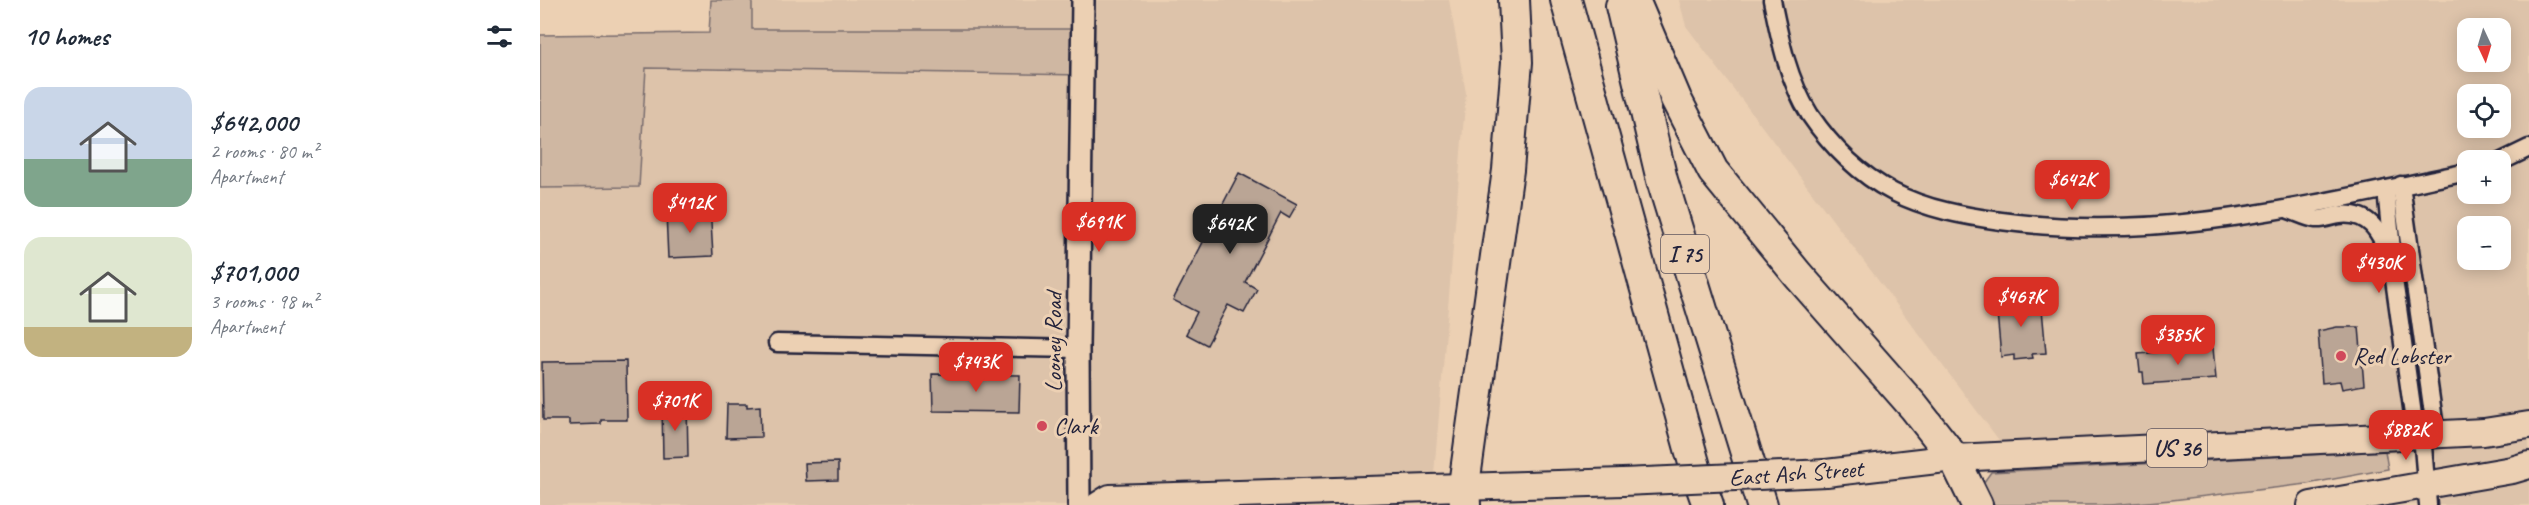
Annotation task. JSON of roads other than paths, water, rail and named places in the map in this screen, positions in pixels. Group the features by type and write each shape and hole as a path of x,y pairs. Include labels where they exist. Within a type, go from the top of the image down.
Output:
{"highway":[{"path":"1465,495 1508,170 1517,62 1514,0"},
{"name":"I 75","path":"1566,0 1697,474 1708,505"},
{"name":"I 75","path":"1620,0 1662,180 1761,505"},
{"path":"1634,0 1676,99 1713,171 1798,275 1914,407 1954,458 1977,505"}],"main road":[{"name":"East Ash Street","path":"1099,505 1110,498 1465,495 1623,482 1826,473 1954,458 2484,432 2529,425"},
{"path":"2311,505 2426,495 2529,465"}],"street":[{"name":"Looney Road","path":"1079,505 1078,349 1083,0"},
{"path":"1772,0 1789,72 1815,122 1842,154 1864,173 1886,188 1913,201 1946,212 1997,221 2090,229 2210,221 2286,209 2457,174"},
{"path":"2511,157 2529,148"},
{"path":"2391,258 2394,187"},
{"path":"2394,187 2424,435 2426,495"},
{"path":"2286,209 2317,219 2346,214 2363,218 2378,231 2391,258 2424,435"},
{"path":"777,343 1078,349"}],"place":[{"name":"Red Lobster","path":"2341,356"},
{"name":"Clark","path":"1042,426"}]}
